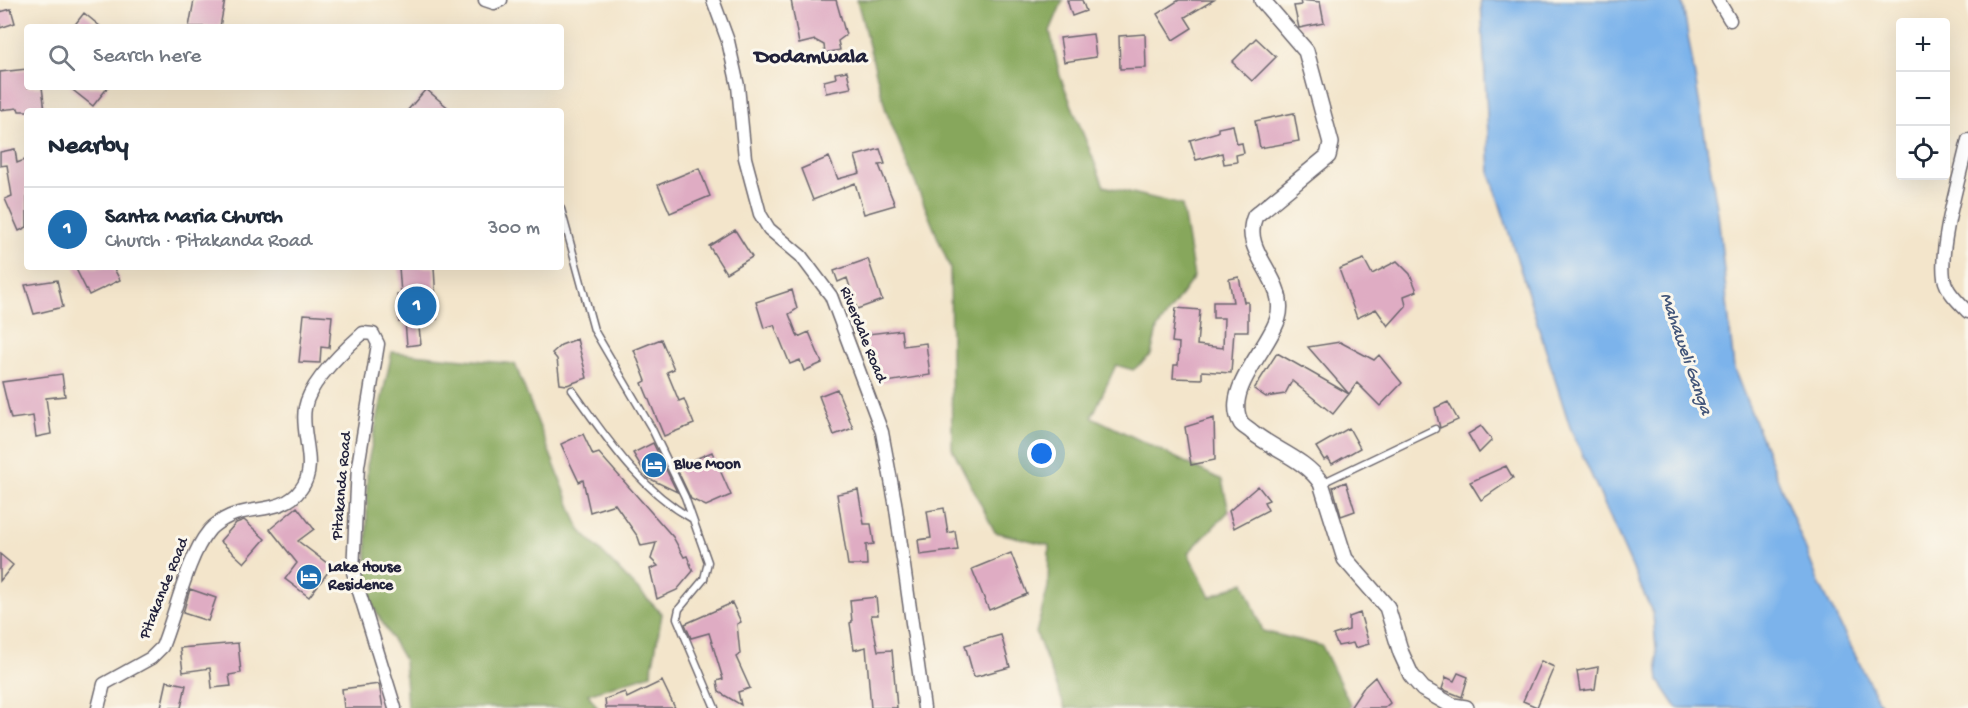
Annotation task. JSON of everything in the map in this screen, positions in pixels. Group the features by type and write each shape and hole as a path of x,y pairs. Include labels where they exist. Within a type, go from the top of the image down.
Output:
{"street":[{"path":"485,0 494,3 501,0"},
{"name":"Riverdale Road","path":"713,0 728,41 738,86 746,158 760,214 770,230 801,256 831,297 882,432 895,502 924,708"},
{"path":"1262,0 1306,51 1331,142 1328,156 1256,216 1251,227 1251,240 1279,291 1281,304 1278,320 1239,389 1238,406 1241,423 1267,444 1307,467 1321,483 1345,559 1387,607 1401,653 1411,675 1423,689 1457,707"},
{"path":"1718,0 1730,20"},
{"path":"1968,140 1946,243 1944,280 1954,297 1968,312"},
{"name":"Pitakanda Road","path":"344,350 363,333 373,334 378,344 358,466 353,572 396,708"},
{"name":"Pitakande Road","path":"98,708 104,684 151,658 162,647 193,558 208,530 231,516 282,504 302,489 309,466 305,407 319,380 344,350"}],"lane":[{"path":"564,220 594,330 652,429 685,497 708,562 705,579 679,609 677,618 715,708"},
{"path":"572,390 622,459 656,495 691,518"},
{"path":"1321,483 1435,429"}],"green space":[{"path":"857,0 1063,0 1050,31 1060,76 1104,186 1182,205 1194,277 1157,329 1151,355 1133,370 1116,365 1092,417 1222,480 1229,511 1188,553 1210,597 1244,582 1263,631 1322,646 1352,708 1065,708 1036,633 1048,587 1049,545 995,532 952,448 950,268 886,111"},
{"path":"392,352 515,364 580,530 662,614 651,674 588,694 598,708 407,708 404,660 367,596 367,466"}],"water":[{"name":"Mahaweli Ganga","path":"1481,0 1682,0 1718,213 1734,369 1819,583 1882,708 1677,708 1659,681 1653,614 1570,427 1490,173"}],"building":[{"path":"194,0 225,0 221,24 190,24"},
{"path":"791,0 836,0 846,35 838,41 840,50 825,53 824,45 815,40 799,44"},
{"path":"1067,0 1082,0 1086,11 1072,16"},
{"path":"1179,0 1214,0 1185,17 1192,28 1173,40 1157,14"},
{"path":"1300,0 1320,2 1324,23 1299,28 1294,6 1301,5"},
{"path":"11,9 15,23 0,28 0,12"},
{"path":"84,13 97,24 75,24"},
{"path":"1093,34 1096,57 1064,62 1060,38"},
{"path":"1145,34 1146,68 1120,69 1119,36"},
{"path":"1256,38 1276,57 1252,81 1232,62"},
{"path":"24,69 24,90 42,90 45,108 24,108 24,111 19,111 18,108 0,110 0,72"},
{"path":"847,71 851,88 826,93 824,81 836,78 835,73"},
{"path":"73,90 106,90 93,106"},
{"path":"427,90 448,108 410,108"},
{"path":"1294,113 1299,141 1260,148 1255,121"},
{"path":"1233,125 1237,144 1242,143 1244,153 1236,155 1237,162 1224,164 1222,153 1196,160 1190,140 1218,132 1218,128"},
{"path":"15,149 17,163 24,160 24,228 19,231 5,199 12,196 7,165 0,166 0,152"},
{"path":"880,149 885,164 879,165 895,205 864,214 855,183 813,200 801,169 829,157 838,179 860,173 855,156"},
{"path":"699,168 710,196 670,213 658,185"},
{"path":"735,230 752,257 726,273 709,246"},
{"path":"868,259 882,300 857,309 847,278 838,282 834,271"},
{"path":"1364,259 1372,274 1397,261 1410,274 1417,291 1404,296 1406,306 1388,326 1376,309 1357,318 1339,269"},
{"path":"76,270 115,270 120,280 89,295"},
{"path":"399,270 434,270 437,319 418,320 421,344 407,346 405,321 399,322 397,294 401,294"},
{"path":"1239,277 1244,302 1248,302 1248,331 1234,331 1231,373 1202,371 1202,379 1173,378 1174,365 1178,365 1179,343 1172,342 1176,308 1200,310 1197,345 1223,348 1224,318 1213,318 1213,302 1233,302 1229,279"},
{"path":"57,280 63,307 34,314 25,285"},
{"path":"792,290 797,309 789,314 798,337 809,332 822,363 804,371 800,360 790,364 774,325 764,328 756,302"},
{"path":"304,314 332,316 329,348 321,347 320,363 299,362"},
{"path":"901,330 903,346 926,343 930,375 881,383 859,335"},
{"path":"577,339 587,378 567,385 560,384 557,359 552,353 561,345"},
{"path":"661,339 674,369 667,372 679,401 684,399 694,424 664,436 642,383 646,381 634,350"},
{"path":"1340,342 1374,360 1379,355 1402,383 1380,406 1357,383 1349,394 1308,347"},
{"path":"1277,353 1349,394 1333,414 1292,381 1285,394 1266,397 1254,389"},
{"path":"62,374 65,396 46,398 51,434 36,437 33,416 11,419 2,382"},
{"path":"837,389 853,428 834,435 819,396"},
{"path":"1448,402 1458,420 1440,428 1435,408"},
{"path":"1214,418 1215,460 1191,465 1185,427"},
{"path":"1481,426 1492,440 1479,453 1468,434"},
{"path":"1349,428 1360,448 1332,464 1328,458 1324,460 1316,447"},
{"path":"583,434 593,455 599,453 673,537 684,557 687,556 693,571 677,590 657,599 650,569 658,566 651,559 656,543 641,546 638,537 615,504 590,512 583,480 579,482 561,444"},
{"name":"Blue Moon","path":"653,443 677,492 648,478 633,453"},
{"path":"712,452 731,495 706,506 691,499 676,467"},
{"path":"1506,466 1513,478 1481,500 1470,482"},
{"path":"1346,482 1355,511 1341,516 1333,487"},
{"path":"1258,486 1269,500 1264,502 1268,510 1234,528 1229,511"},
{"path":"858,490 864,524 871,524 874,544 866,545 867,565 848,565 837,494"},
{"path":"297,507 314,529 298,541 332,567 309,597 285,579 297,563 270,529"},
{"path":"944,508 948,533 955,531 958,550 920,555 918,540 931,538 927,511"},
{"path":"244,520 265,539 244,563 220,541 236,523"},
{"path":"1011,553 1027,594 989,610 972,569"},
{"path":"0,554 13,565 0,581"},
{"path":"190,589 216,598 208,621 183,613"},
{"path":"876,597 878,615 871,615 878,651 892,650 897,708 871,708 866,647 854,650 850,623 852,622 850,600"},
{"path":"732,603 741,622 737,624 740,654 736,657 750,688 738,692 741,705 719,692 717,681 723,679 709,633 691,638 685,624"},
{"path":"1360,613 1369,644 1355,648 1353,643 1338,646 1333,635 1349,630 1349,617"},
{"path":"1001,635 1010,667 974,677 965,645"},
{"path":"238,643 241,673 229,675 231,686 212,688 210,668 183,672 180,648"},
{"path":"1541,661 1554,667 1537,707 1523,701"},
{"path":"1598,667 1595,689 1580,691 1577,671"},
{"path":"1458,673 1468,677 1462,697 1442,689 1446,677 1454,681"},
{"path":"1375,677 1390,703 1384,708 1350,708 1364,687"},
{"path":"167,681 186,685 181,708 161,708"},
{"path":"662,681 675,708 606,708 605,699 625,692 627,698"},
{"path":"379,684 383,708 344,708 342,689"}],"place":[{"name":"Santa Maria Church","path":"417,306"},
{"name":"Blue Moon","path":"654,465"},
{"name":"Lake House Residence","path":"309,577"}],"district":[{"name":"Dodamwala","path":"811,58"}]}
